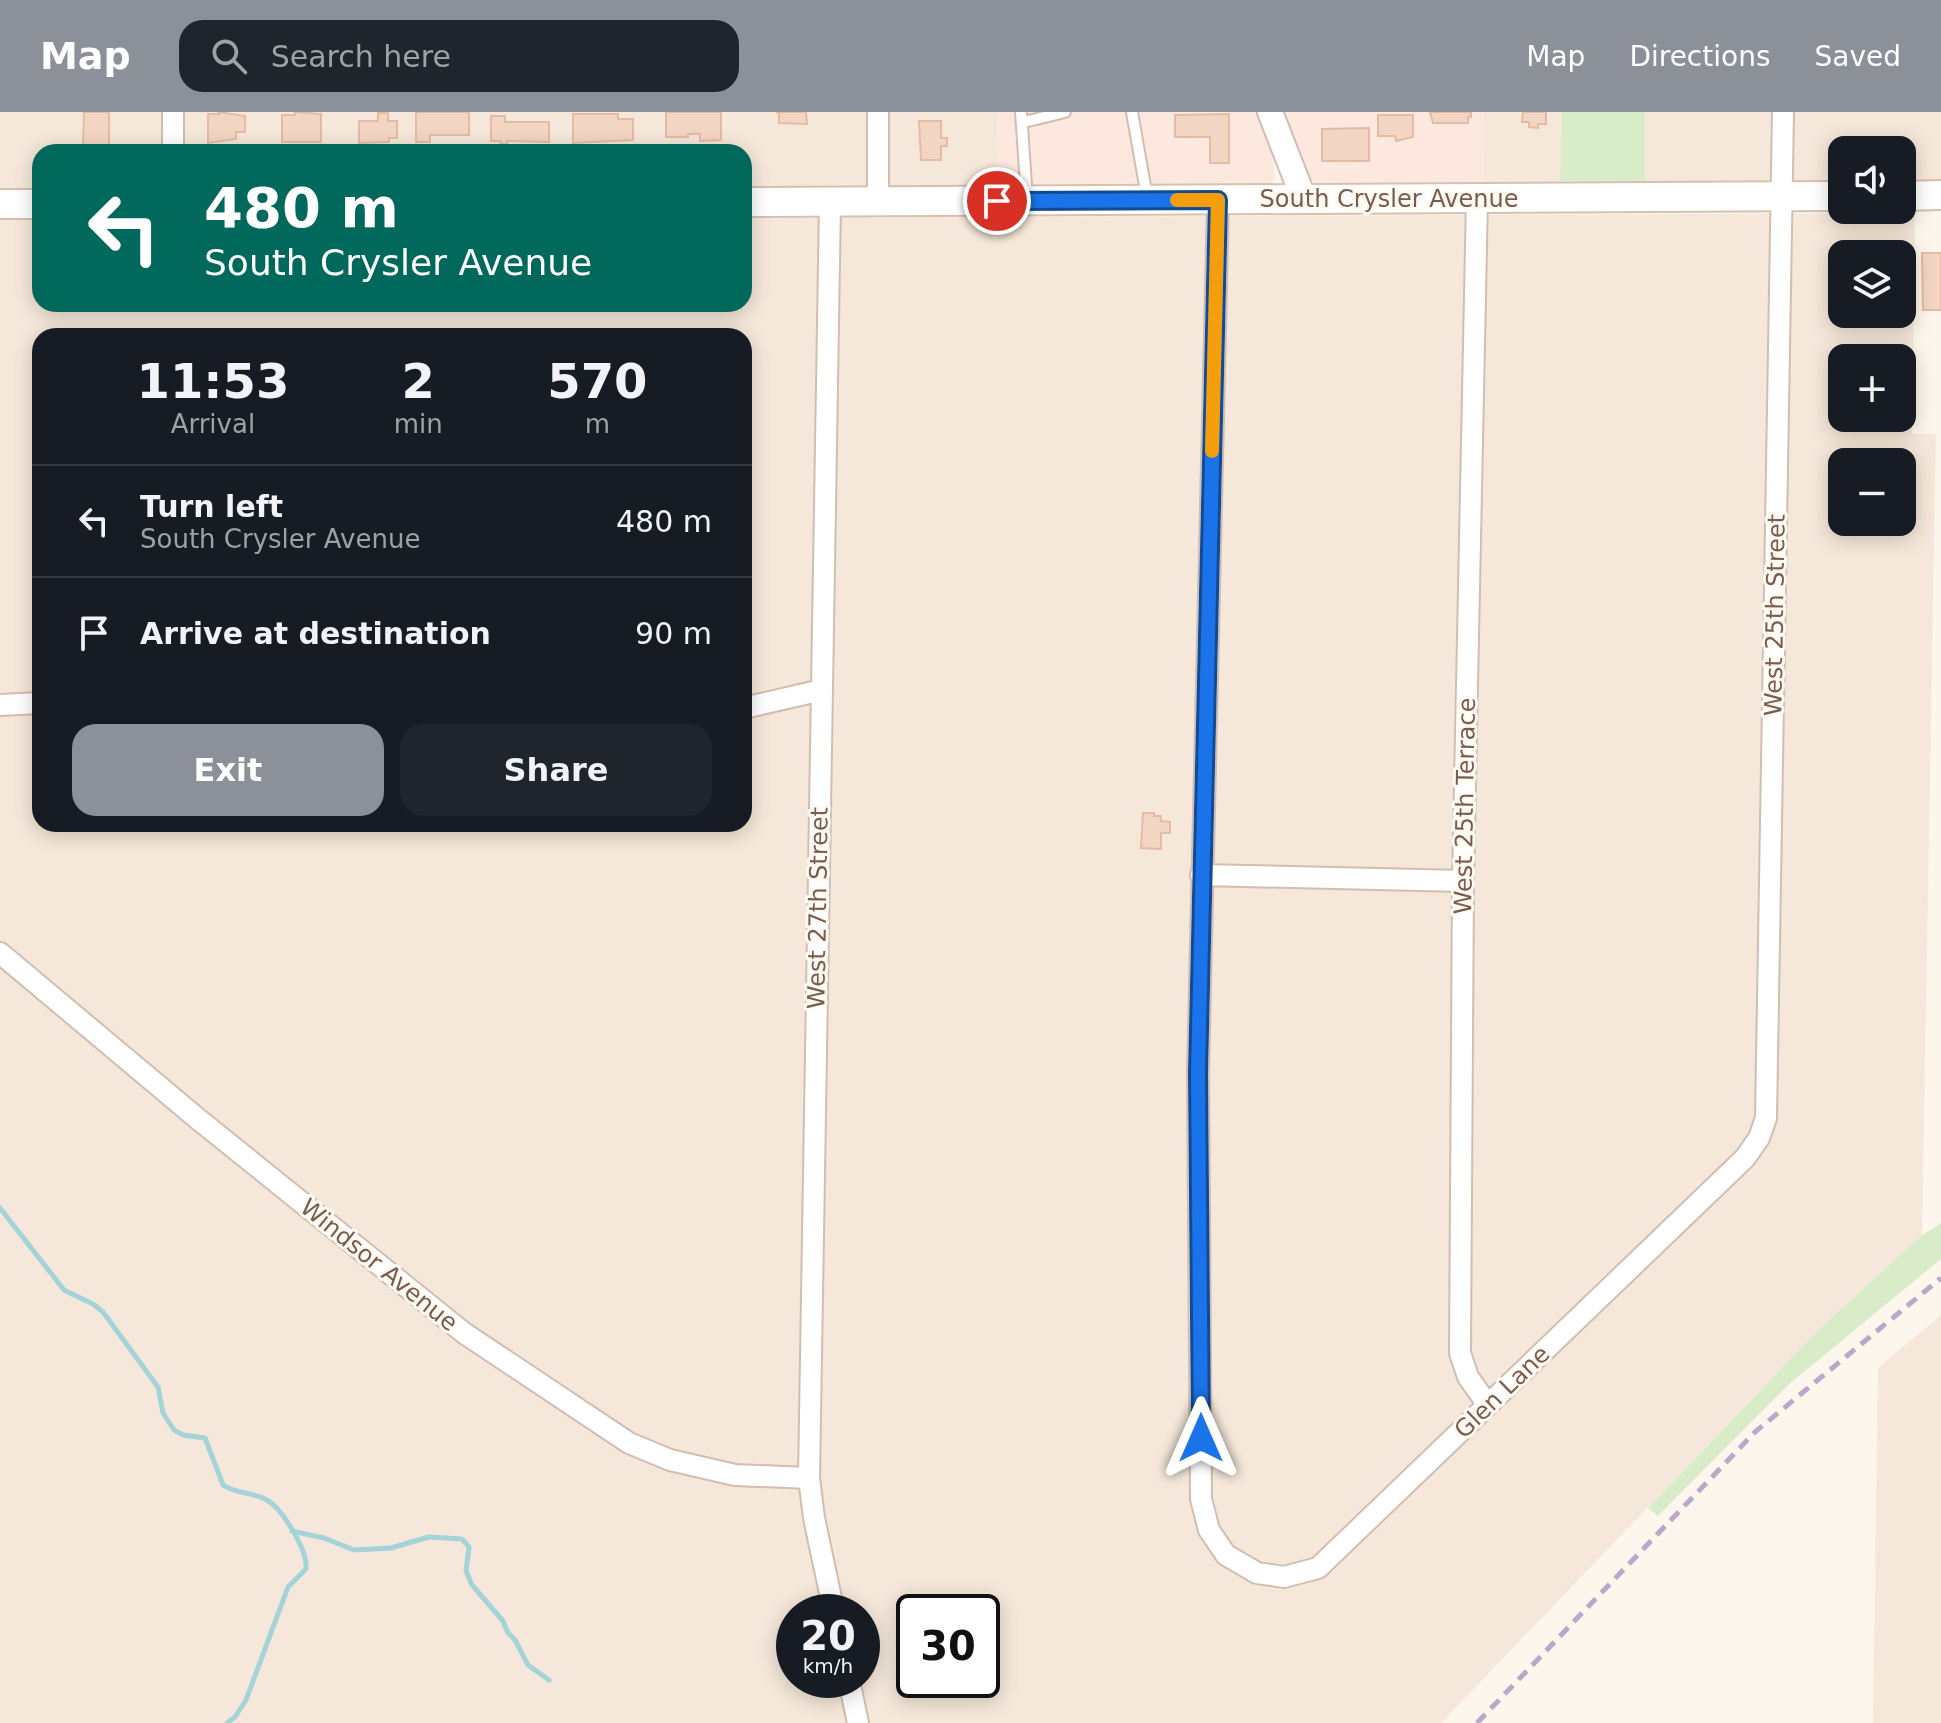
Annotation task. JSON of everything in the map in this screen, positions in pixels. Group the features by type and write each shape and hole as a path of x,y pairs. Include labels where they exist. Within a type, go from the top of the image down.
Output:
{"main road":[{"path":"1916,196 1941,195"},
{"name":"South Crysler Avenue","path":"752,202 1828,196"},
{"path":"0,204 32,204"}],"street":[{"path":"173,112 173,144"},
{"path":"878,112 878,202"},
{"path":"1270,112 1304,199"},
{"name":"West 25th Street","path":"1766,1118 1783,112"},
{"name":"West 25th Terrace","path":"1477,198 1463,881 1460,1353 1468,1377 1488,1405"},
{"path":"1218,200 1201,875 1463,881"},
{"name":"West 27th Street","path":"830,202 809,1478 830,1594"},
{"path":"752,706 822,690"},
{"path":"0,705 32,703"},
{"name":"Glen Lane","path":"1201,875 1198,1073 1201,1499 1209,1530 1226,1555 1257,1573 1284,1577 1318,1568 1745,1158 1759,1138 1766,1118"},
{"name":"Windsor Avenue","path":"0,953 198,1119 464,1333 553,1394 629,1443 670,1460 735,1475 809,1478"},
{"path":"853,1698 858,1723"}],"lane":[{"path":"1027,201 1022,117 1065,112"},
{"path":"1132,112 1147,200"}],"shaded area":[{"path":"0,112 997,112 998,187 752,188 752,144 32,144 32,191 0,191"},
{"path":"997,112 1257,112 1273,154 1275,177 1267,188 998,187"},
{"path":"1280,112 1484,112 1483,185 1316,184 1307,176"},
{"path":"1484,112 1562,112 1560,184 1483,185"},
{"path":"1645,112 1941,112 1941,182 1916,182 1916,136 1828,136 1828,182 1645,182"},
{"path":"1828,213 1828,224 1915,224 1915,240 1828,240 1828,328 1913,328 1913,344 1828,344 1828,432 1936,434 1922,1235 1817,1331 1441,1723 0,1723 0,219 32,219 32,312 752,312 752,218"},
{"path":"1941,1315 1941,1723 1873,1723 1878,1368"}],"green space":[{"path":"1562,112 1645,112 1645,182 1560,181"},
{"path":"1941,1223 1941,1259 1788,1385 1658,1516 1648,1508 1817,1331 1922,1235"}],"building":[{"path":"84,112 109,112 109,144 83,144"},
{"path":"219,112 245,116 245,132 236,132 236,139 208,143 208,114"},
{"path":"295,112 321,114 321,142 282,142 282,115 295,115"},
{"path":"416,112 469,112 469,135 430,135 430,142 416,142"},
{"path":"666,112 721,112 721,140 700,141 700,134 666,137"},
{"path":"776,112 806,112 807,124 779,123 779,113"},
{"path":"1430,112 1471,112 1471,117 1468,117 1468,123 1433,123"},
{"path":"1523,112 1546,112 1546,124 1538,124 1538,128 1529,127 1529,122 1522,122"},
{"path":"378,113 388,113 388,121 397,121 397,138 389,138 389,142 359,143 359,121 378,121"},
{"path":"573,114 618,114 618,119 633,119 633,140 573,143"},
{"path":"1229,114 1229,163 1210,163 1210,137 1175,137 1175,115"},
{"path":"1378,115 1413,115 1413,137 1396,141 1395,136 1378,136"},
{"path":"491,116 505,116 505,122 549,122 549,142 507,141 507,144 500,144 501,141 491,141"},
{"path":"919,121 941,121 941,138 947,138 947,146 941,146 941,160 921,160"},
{"path":"1369,128 1369,161 1322,161 1322,129"},
{"path":"1922,253 1941,253 1941,310 1923,310"},
{"path":"1143,813 1154,813 1154,816 1161,816 1161,821 1170,822 1170,833 1161,833 1161,849 1141,848"}],"waterway":[{"path":"0,1208 64,1290 103,1312 158,1387 163,1413 174,1430 183,1435 205,1438 223,1485 272,1504 286,1520 303,1552 306,1569 288,1587 246,1700 227,1723"},
{"path":"292,1531 324,1538 354,1550 391,1548 429,1537 462,1539 469,1547 466,1571 472,1585 503,1621 528,1665 549,1680"}],"railway":[{"path":"1477,1723 1755,1432 1941,1278"}],"slow traffic":[{"path":"1177,200 1218,200 1212,451"}],"route":[{"path":"997,201 1218,200 1198,1073 1201,1438"}]}
